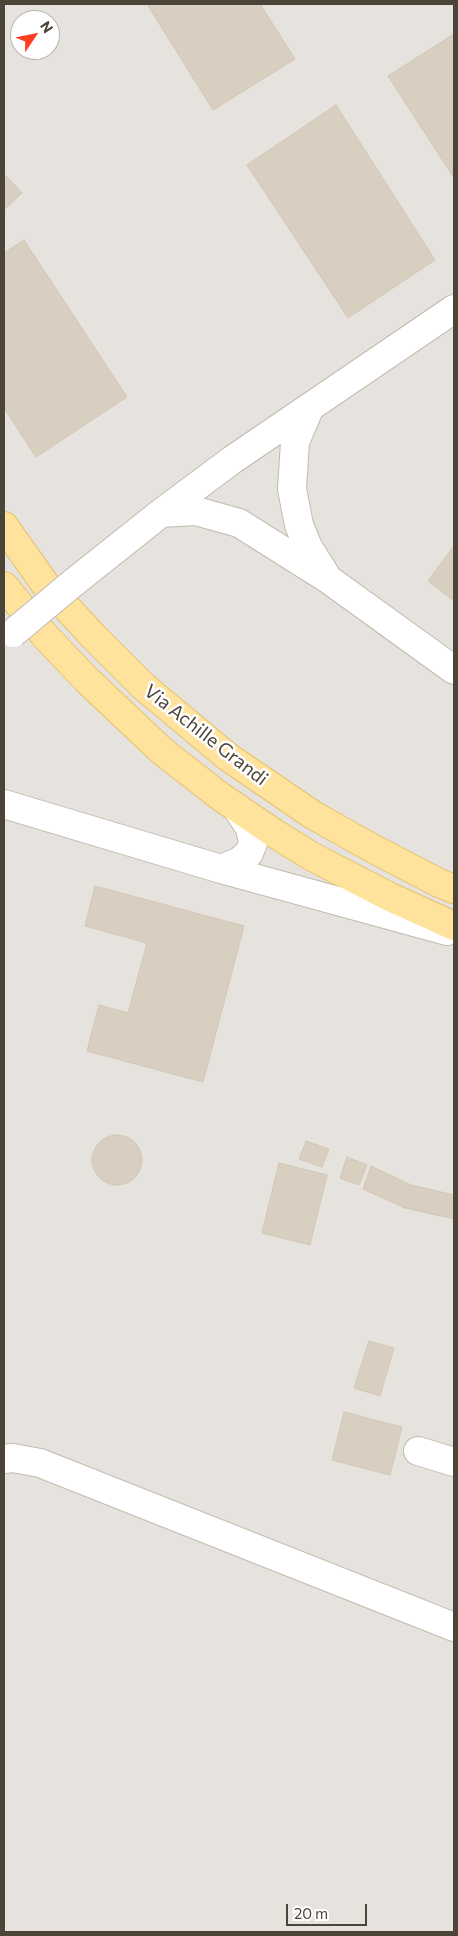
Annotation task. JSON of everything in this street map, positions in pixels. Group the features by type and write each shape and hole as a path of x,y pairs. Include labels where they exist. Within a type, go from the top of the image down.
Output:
{"main road":[{"name":"Via Achille Grandi","path":"4,526 45,584 93,636 143,686 228,757 313,815 370,848 454,889"},
{"name":"Via Achille Grandi","path":"4,586 46,637 122,714 162,751 236,807 311,856 390,897 454,926"}],"street":[{"path":"7,639 73,583 161,513 232,460 309,410 454,309"},
{"path":"309,410 296,442 292,489 300,525 308,547 328,579"},
{"path":"161,513 196,511 239,522 328,579 454,670"},
{"path":"4,804 221,869 454,933"},
{"path":"221,869 240,861 248,853 253,843 250,828 236,807"},
{"path":"418,1451 454,1462"},
{"path":"4,1459 13,1458 40,1463 454,1627"}],"shaded area":[{"path":"4,4 454,4 454,1932 4,1932"}],"building":[{"path":"147,4 260,4 295,59 213,110"},
{"path":"454,34 454,178 388,76"},
{"path":"336,105 435,260 348,318 247,165"},
{"path":"4,174 22,193 4,210"},
{"path":"24,240 127,397 36,457 4,408 4,253"},
{"path":"454,546 454,601 428,581"},
{"path":"95,886 244,926 203,1082 87,1051 99,1005 128,1013 147,943 85,926"},
{"path":"112,1135 122,1135 135,1142 142,1155 142,1165 135,1178 122,1185 112,1185 103,1181 96,1174 92,1165 92,1155 96,1146 103,1139"},
{"path":"306,1141 329,1149 322,1167 299,1159"},
{"path":"347,1157 367,1165 359,1185 340,1178"},
{"path":"279,1163 327,1175 310,1245 262,1233"},
{"path":"371,1166 411,1185 454,1195 454,1219 405,1208 363,1189"},
{"path":"369,1341 394,1348 380,1396 354,1388"},
{"path":"344,1412 402,1427 390,1475 332,1460"}]}
